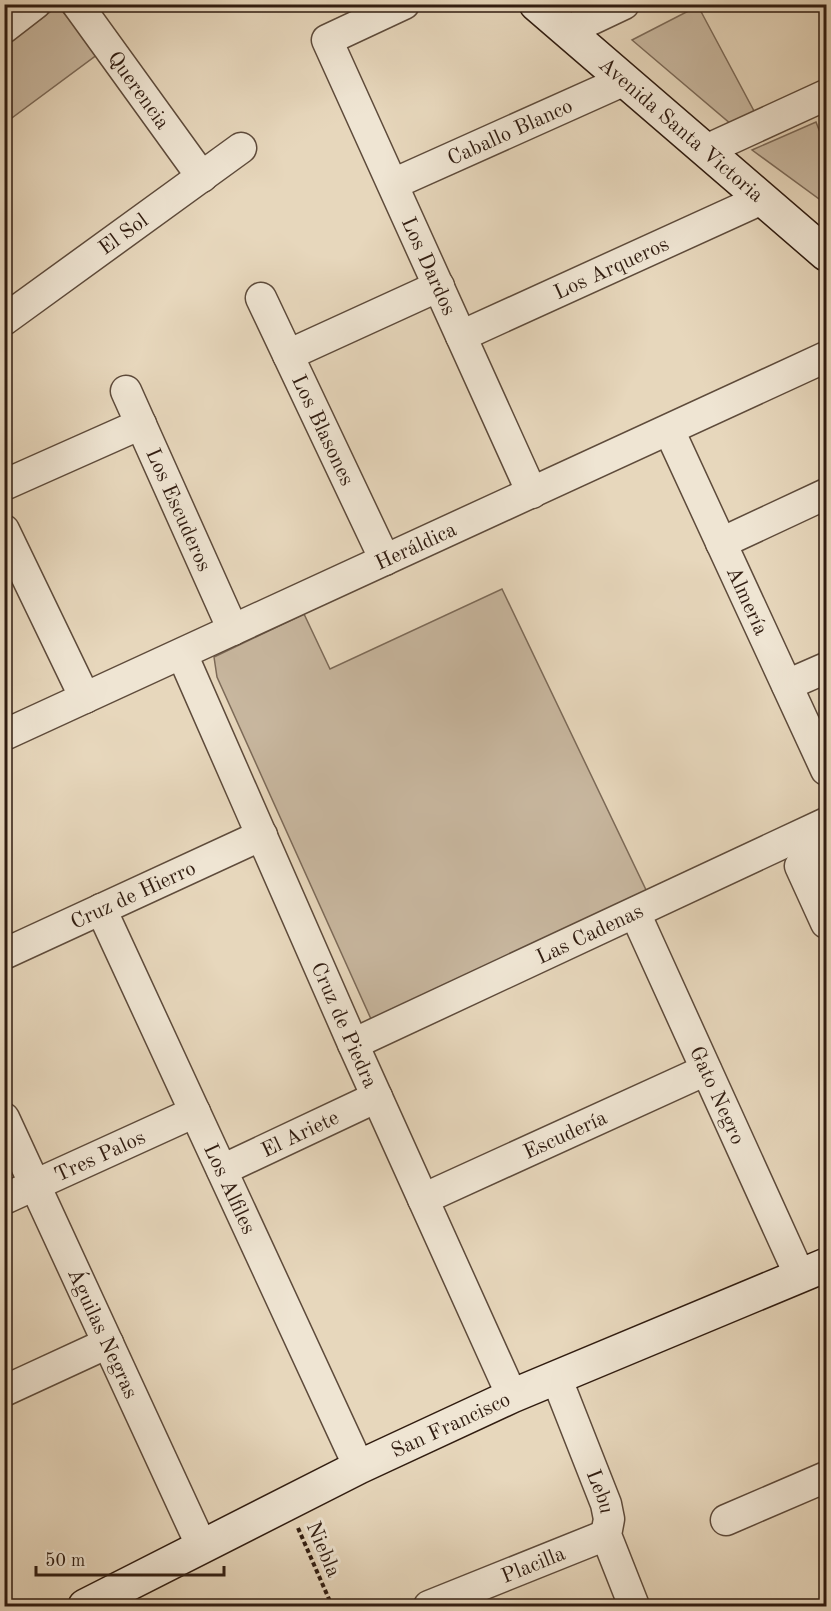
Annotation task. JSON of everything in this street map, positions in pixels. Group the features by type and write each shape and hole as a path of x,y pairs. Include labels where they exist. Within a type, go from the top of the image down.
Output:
{"main road":[{"name":"Avenida Santa Victoria","path":"536,4 826,254"},
{"name":"San Francisco","path":"85,1606 359,1467 512,1396 813,1270"}],"street":[{"name":"Querencia","path":"77,4 202,177"},
{"name":"Los Dardos","path":"404,4 327,40 532,493"},
{"path":"567,31 624,4"},
{"name":"Caballo Blanco","path":"393,184 625,80"},
{"path":"706,150 826,95"},
{"name":"El Sol","path":"4,320 242,148"},
{"name":"Los Arqueros","path":"461,336 762,199"},
{"path":"288,355 439,286"},
{"name":"Los Blasones","path":"261,298 385,560"},
{"name":"Heráldica","path":"4,735 826,357"},
{"name":"Los Escuderos","path":"126,391 233,630"},
{"path":"4,485 141,424"},
{"name":"Almería","path":"669,430 826,770"},
{"path":"721,543 826,494"},
{"path":"4,530 85,698"},
{"name":"Cruz de Piedra","path":"182,654 353,1044 512,1396"},
{"path":"787,686 826,668"},
{"name":"Las Cadenas","path":"353,1044 826,823"},
{"name":"Cruz de Hierro","path":"4,954 261,835"},
{"path":"813,860 826,923"},
{"name":"Los Alfiles","path":"101,909 359,1467"},
{"name":"Gato Negro","path":"635,913 706,1070 813,1270"},
{"name":"Escudería","path":"423,1199 706,1070"},
{"name":"El Ariete","path":"222,1170 377,1097"},
{"name":"Tres Palos","path":"4,1199 195,1112"},
{"name":"Águilas Negras","path":"4,1118 202,1547"},
{"path":"4,1391 108,1343"},
{"name":"Lebu","path":"556,1377 606,1504 609,1520 606,1536 634,1606"},
{"path":"726,1520 826,1477"},
{"name":"Placilla","path":"429,1606 477,1597 606,1536"}],"path":[{"name":"Niebla","path":"288,1503 332,1606"}],"shaded area":[{"path":"58,6 98,54 5,123 5,46"},
{"path":"698,6 754,111 731,124 632,40"},
{"path":"816,122 826,148 826,204 752,150"},
{"path":"502,589 647,892 371,1019 217,677 214,657 304,614 330,669"}]}
